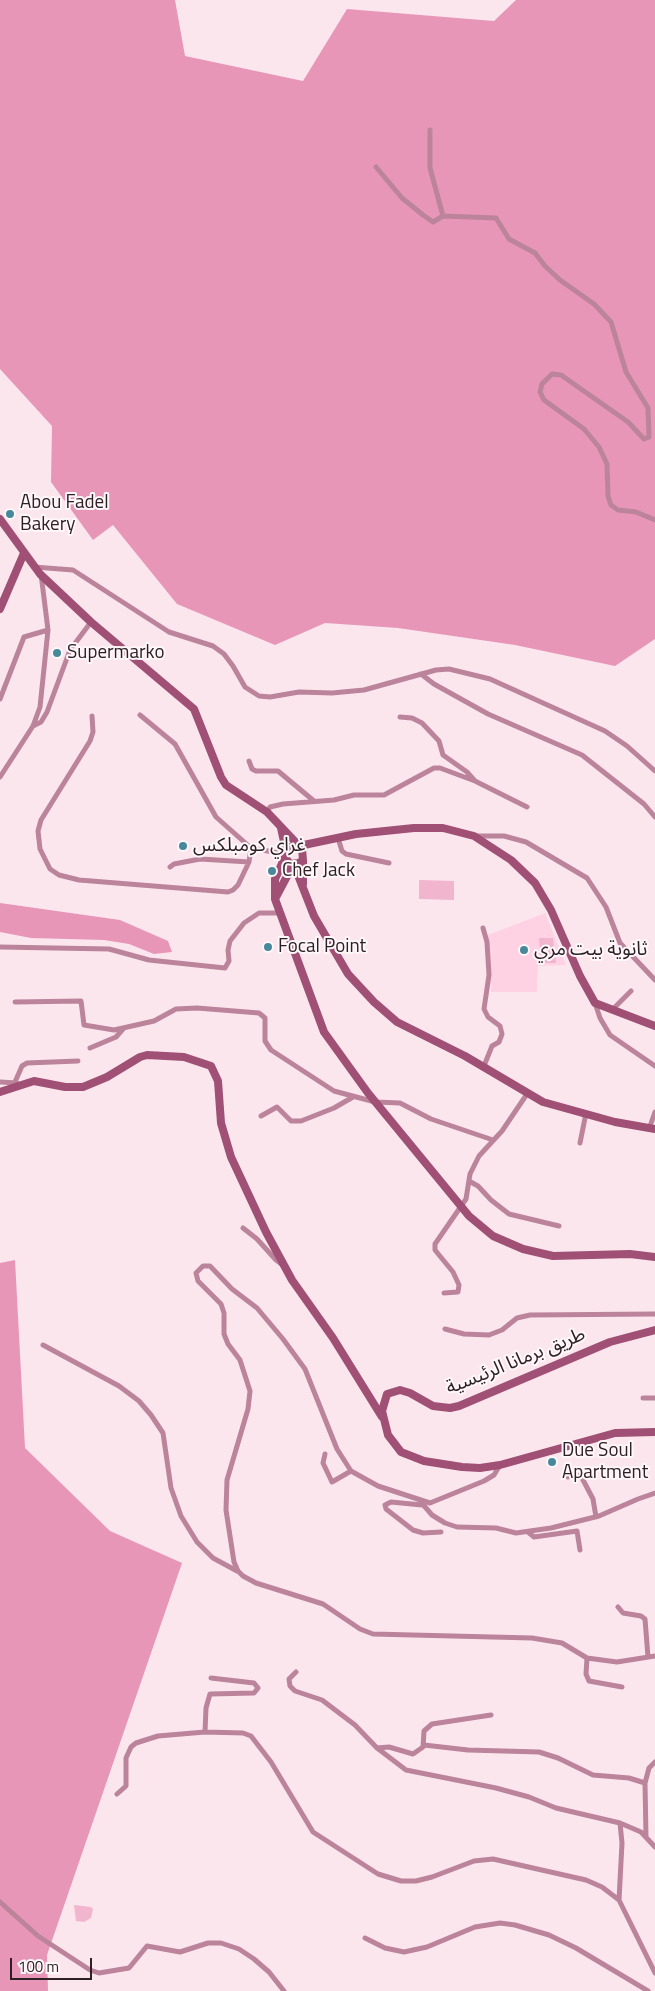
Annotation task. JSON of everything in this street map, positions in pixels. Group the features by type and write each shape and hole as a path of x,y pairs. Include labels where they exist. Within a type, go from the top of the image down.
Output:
{"main road":[{"path":"0,519 40,574 91,622 187,701 200,720 221,778 235,791 267,812 301,851 304,891"},
{"path":"0,609 24,553"},
{"path":"280,828 285,854 294,865 314,916 348,974 374,1002 397,1022 484,1066 527,1094 543,1102 652,1129"},
{"path":"275,899 301,851 320,842 356,834 430,828 452,830 474,836 511,860 535,883 551,910 580,976 595,1003 655,1026"},
{"path":"301,851 289,847 285,854 275,879 275,899 324,1032 343,1061 375,1102 462,1206 476,1222 493,1236 523,1249 560,1256 630,1254 655,1257"},
{"path":"0,1092 17,1084 40,1080 65,1087 83,1088 102,1080 134,1059 146,1056 184,1057 208,1063 214,1068 218,1081 221,1124 231,1157 285,1266 382,1417 388,1435 398,1449 410,1456 453,1467 480,1468 500,1465 615,1432 655,1432"},
{"name":"طريق برمانا الرئيسية","path":"382,1417 384,1401 391,1392 400,1390 410,1393 433,1406 450,1408 459,1406 610,1342 655,1330"}],"street":[{"path":"430,130 430,168 443,216"},
{"path":"376,167 402,198 433,222 443,216 496,218 509,239 535,253 560,280 607,315 615,331 630,382 644,399 648,408 649,437 644,439 622,418 561,375 552,374 542,384 540,392 544,400 584,429 599,447 606,464 608,496 611,505 615,509 636,512 655,520"},
{"path":"34,567 73,570 169,632 214,646 224,654 244,686 259,696 270,697 299,692 332,693 364,690 421,674 449,669 490,680 611,734 655,771"},
{"path":"0,777 33,726 42,694 48,630 40,574"},
{"path":"33,726 41,722 47,712 70,650 91,622"},
{"path":"0,699 24,637 48,630"},
{"path":"421,674 434,684 488,714 582,755 644,804 655,817"},
{"path":"140,714 175,744 216,817 251,848 285,854"},
{"path":"92,716 93,732 90,741 41,820 38,831 40,849 50,869 59,875 79,880 228,892 235,888 249,862 251,848"},
{"path":"400,717 412,718 422,723 439,741 443,755 467,772 475,781"},
{"path":"249,761 252,769 256,771 278,771 315,801"},
{"path":"267,812 270,807 283,804 354,795 384,795 434,768 440,768 475,781 527,807"},
{"path":"474,836 504,836 526,842 587,878 606,907 620,943 655,980"},
{"path":"338,838 342,851 346,854 389,863"},
{"path":"170,867 174,864 200,859 249,862"},
{"path":"0,947 109,949 149,960 225,968 230,961 228,950 230,942 244,923 258,913 280,913"},
{"path":"483,928 487,942 489,975 484,1009 488,1017 500,1026 502,1034 499,1042 492,1046 484,1066"},
{"path":"612,1010 631,991"},
{"path":"16,1002 81,1000 84,1025 94,1028 123,1029 154,1021 176,1009 197,1008 259,1013 264,1018 265,1041 271,1050 334,1091 375,1102 400,1103 431,1119 493,1140"},
{"path":"595,1003 600,1018 610,1035 655,1066"},
{"path":"90,1048 116,1037 123,1029"},
{"path":"0,1082 17,1084 22,1066 27,1064 78,1061"},
{"path":"444,1293 458,1292 459,1285 453,1272 434,1246 462,1206 479,1156 527,1094"},
{"path":"261,1116 277,1107 291,1121 301,1121 334,1108 353,1097"},
{"path":"580,1143 586,1112"},
{"path":"652,1129 655,1112"},
{"path":"469,1181 478,1186 491,1200 509,1214 560,1226"},
{"path":"243,1228 257,1239 277,1262 285,1266"},
{"path":"238,1571 234,1562 226,1510 227,1480 248,1409 250,1391 240,1360 228,1344 224,1334 224,1309 197,1279 196,1273 206,1265 210,1266 217,1276 257,1308 283,1338 305,1369 337,1449 351,1471 378,1486 421,1502 438,1520 457,1527 492,1528 512,1533 528,1532 596,1517 655,1494"},
{"path":"445,1329 464,1334 489,1335 502,1330 517,1318 530,1314 655,1314"},
{"path":"42,1345 118,1386 139,1401 152,1414 163,1434 171,1488 182,1516 197,1542 213,1558 256,1582 323,1604 360,1629 373,1634 532,1638 562,1643 587,1658 616,1662 655,1656"},
{"path":"643,1398 655,1398"},
{"path":"325,1454 323,1463 332,1482 351,1471"},
{"path":"441,1532 424,1533 413,1530 386,1509 385,1505 388,1502 434,1502 449,1497 492,1476 500,1465"},
{"path":"568,1478 576,1474 582,1478 593,1499 596,1517"},
{"path":"528,1532 534,1538 576,1531 580,1550"},
{"path":"618,1607 624,1614 639,1616 645,1619 648,1657"},
{"path":"587,1658 586,1674 588,1680 622,1687"},
{"path":"296,1672 289,1679 290,1686 295,1691 322,1700 355,1725 394,1763 411,1772 447,1777 496,1788 530,1797 556,1808 628,1825 646,1837 655,1847"},
{"path":"205,1732 206,1708 210,1694 254,1693 258,1688 254,1683 211,1678"},
{"path":"377,1748 389,1748 412,1754 420,1751 424,1745 424,1731 433,1723 491,1714"},
{"path":"117,1794 126,1786 126,1758 128,1752 136,1743 158,1736 205,1732 243,1733 251,1736 271,1762 313,1832 385,1877 408,1881 424,1879 474,1861 493,1859 586,1880 602,1887 619,1900 655,1972"},
{"path":"424,1745 468,1750 539,1752 558,1758 594,1775 629,1778 645,1783"},
{"path":"646,1837 645,1783 649,1768 655,1762"},
{"path":"619,1900 622,1834 620,1823"},
{"path":"622,1834 628,1825"},
{"path":"0,1902 38,1936 90,1970 99,1973 129,1968 147,1946 180,1952 208,1943 220,1943 239,1948 254,1959 269,1972 284,1991"},
{"path":"365,1938 385,1948 404,1952 427,1947 475,1927 500,1923 514,1925 549,1935 576,1948 648,1991"}],"shaded area":[{"path":"0,0 175,0 185,56 303,81 347,9 494,21 516,0 655,0 655,639 615,666 515,645 398,628 325,623 275,645 177,604 113,525 93,540 51,482 52,426 0,369"},
{"path":"419,880 454,881 454,900 419,899"},
{"path":"0,903 120,920 168,941 172,952 154,954 129,944 104,940 31,938 0,932"},
{"name":"ثانوية بيت مري","path":"545,913 566,965 538,966 537,992 491,992 488,935"},
{"path":"539,938 553,938 556,963 541,963"},
{"path":"15,1260 25,1448 110,1531 182,1563 47,1955 48,1991 0,1991 0,1263"},
{"path":"74,1905 91,1907 93,1909 91,1918 84,1922 76,1921"}],"place":[{"name":"Abou Fadel Bakery","path":"10,514"},
{"name":"Supermarko","path":"57,653"},
{"name":"غراي كومبلكس","path":"183,846"},
{"name":"Chef Jack","path":"272,871"},
{"name":"Focal Point","path":"268,947"},
{"name":"ثانوية بيت مري","path":"524,950"},
{"name":"Due Soul Apartment","path":"552,1462"}]}
